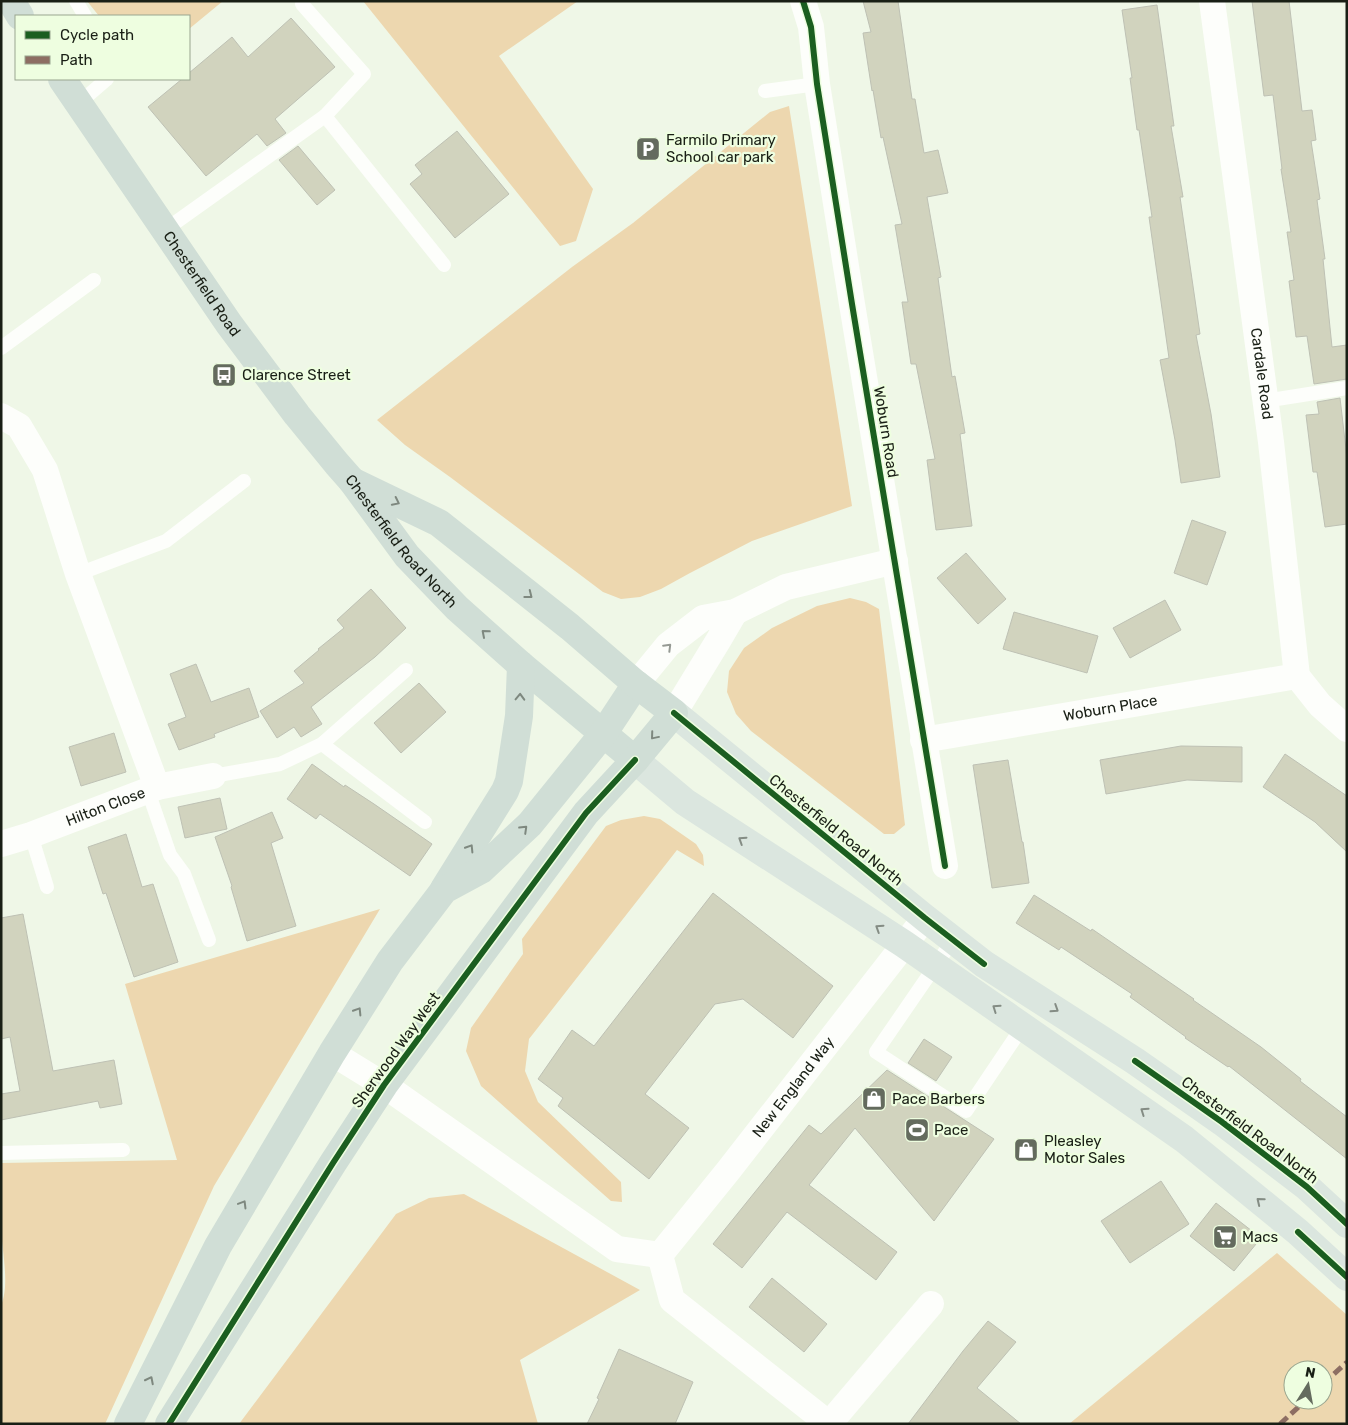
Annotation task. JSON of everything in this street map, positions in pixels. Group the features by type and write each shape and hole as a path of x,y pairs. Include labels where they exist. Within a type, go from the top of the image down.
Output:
{"highway":[{"path":"10,1 19,15"},
{"name":"Chesterfield Road","path":"63,80 234,331 297,416 352,481"},
{"name":"Chesterfield Road North","path":"352,481 406,556 457,608 521,665 635,760"},
{"name":"Chesterfield Road North","path":"352,481 439,523 570,627 636,684 674,712"},
{"path":"128,1424 218,1246 332,1053 390,961 444,890 505,791 509,780 520,716 521,665"},
{"path":"444,890 481,870 530,824 603,734 636,684"},
{"name":"Sherwood Way West","path":"169,1424 384,1085 586,813 635,760 674,712"}],"main road":[{"name":"Chesterfield Road North","path":"674,712 925,918 984,964 1135,1061 1222,1122 1307,1187 1347,1224"},
{"name":"Chesterfield Road North","path":"635,760 691,806 904,944 1184,1139 1298,1232 1347,1277"}],"street":[{"name":"Woburn Road","path":"803,1 811,27 817,84 945,866"},
{"name":"Cardale Road","path":"1212,1 1265,401 1297,676"},
{"path":"1,416 19,426 45,470 78,574 152,789"},
{"path":"636,684 668,645 703,618 735,612 786,587 895,562"},
{"path":"674,712 735,612"},
{"path":"1297,676 1320,704 1347,729"},
{"name":"Woburn Place","path":"923,740 1297,676"},
{"name":"Hilton Close","path":"1,844 31,835 152,789 213,776"},
{"name":"New England Way","path":"660,1255 728,1171 925,918"},
{"path":"332,1053 384,1085 617,1249 660,1255 672,1300 829,1424 931,1304"}],"lane":[{"path":"76,1 84,15"},
{"path":"165,230 325,116 364,74 302,4"},
{"path":"78,104 105,80"},
{"path":"765,91 817,84"},
{"path":"325,116 444,265"},
{"path":"1,348 94,280"},
{"path":"1265,401 1347,388"},
{"path":"78,574 166,541 244,481"},
{"path":"213,776 280,764 322,744 406,670"},
{"path":"322,744 425,822"},
{"path":"152,789 170,856 184,874 209,940"},
{"path":"31,835 47,887"},
{"path":"953,940 876,1052 966,1111 1023,1026"},
{"path":"1,1153 123,1150"}],"shaded area":[{"path":"87,1 223,1 190,28 190,15 98,15"},
{"path":"363,1 578,1 499,56 593,189 576,241 560,246"},
{"path":"789,106 852,506 752,541 661,589 640,597 621,599 603,592 405,445 377,420 572,267 633,223 770,112"},
{"path":"850,598 866,602 879,609 905,825 894,834 884,834 751,731 736,714 727,692 729,671 744,648 772,628 817,606"},
{"path":"644,816 660,819 696,844 703,855 704,866 677,850 529,1039 525,1071 538,1102 621,1182 622,1202 611,1201 481,1086 466,1051 471,1028 523,954 522,939 606,826 621,820"},
{"path":"380,909 214,1186 105,1424 1,1424 1,1305 5,1288 5,1268 1,1229 1,1163 177,1160 125,984"},
{"path":"464,1194 640,1290 520,1360 538,1424 239,1424 396,1214 429,1198"},
{"path":"1277,1253 1347,1315 1347,1424 1069,1424"}],"building":[{"path":"863,1 898,1 912,99 915,99 924,153 938,150 948,193 927,197 941,277 938,278 952,377 955,376 965,433 960,434 972,526 936,530 927,460 935,459 916,364 911,364 902,302 908,302 895,225 902,224 883,137 881,138 872,91 863,33 871,32"},
{"path":"1252,1 1289,1 1302,111 1312,110 1316,140 1311,141 1320,199 1317,200 1325,259 1323,259 1332,347 1347,345 1347,379 1314,384 1307,336 1296,337 1289,281 1294,280 1287,232 1291,232 1281,169 1273,95 1264,96"},
{"path":"1157,5 1174,126 1171,126 1183,197 1180,197 1200,334 1196,335 1211,414 1220,477 1181,483 1160,360 1169,358 1149,217 1152,217 1139,130 1137,130 1122,10"},
{"path":"291,18 335,67 275,119 286,133 267,146 257,134 206,176 148,107 181,80 190,80 190,72 232,37 248,57"},
{"path":"457,131 509,194 455,238 410,184 422,174 415,165"},
{"path":"298,146 335,190 317,205 279,160"},
{"path":"1340,398 1347,458 1347,524 1325,527 1317,472 1313,472 1306,415 1319,414 1317,402"},
{"path":"1192,520 1226,532 1207,585 1174,573"},
{"path":"966,553 1006,599 978,624 937,578"},
{"path":"371,589 406,628 375,657 311,707 322,724 301,737 294,727 277,738 260,711 304,683 294,671 344,628 337,620"},
{"path":"1165,600 1181,630 1130,658 1113,628"},
{"path":"1014,612 1098,636 1087,673 1003,649"},
{"path":"196,664 211,702 249,688 259,717 214,734 215,737 179,750 168,724 186,717 170,674"},
{"path":"419,683 446,712 401,753 374,723"},
{"path":"114,733 126,772 81,786 69,747"},
{"path":"1181,746 1242,747 1242,782 1187,780 1106,794 1100,760"},
{"path":"1285,754 1347,796 1347,852 1315,822 1263,787"},
{"path":"1008,760 1029,883 992,888 973,765"},
{"path":"312,764 432,844 410,876 320,814 316,819 287,799"},
{"path":"220,798 227,829 185,838 178,807"},
{"path":"272,812 283,838 271,843 296,926 247,941 232,886 215,837"},
{"path":"126,834 142,887 153,884 178,962 134,977 106,893 103,894 88,847"},
{"path":"713,893 833,986 793,1038 743,999 715,1004 645,1094 689,1128 649,1179 558,1106 563,1098 538,1079 572,1030 594,1046"},
{"path":"1034,895 1091,931 1092,929 1194,999 1261,1047 1301,1079 1300,1081 1347,1117 1347,1159 1229,1066 1185,1038 1130,997 1132,994 1061,947 1059,950 1016,923"},
{"path":"23,914 53,1071 114,1060 122,1104 100,1108 98,1101 1,1120 1,1094 20,1091 10,1037 1,1039 1,918"},
{"path":"924,1039 952,1057 936,1081 908,1063"},
{"path":"887,1070 994,1139 934,1221 855,1128 809,1185 897,1252 876,1280 787,1212 742,1268 713,1244 809,1125 821,1134"},
{"path":"1161,1181 1189,1224 1130,1263 1101,1221"},
{"name":"Macs","path":"1216,1203 1261,1238 1234,1271 1190,1236"},
{"path":"772,1278 827,1324 804,1352 749,1307"},
{"path":"988,1321 1016,1342 977,1388 1021,1424 908,1424 963,1351"},
{"path":"619,1349 693,1382 675,1424 587,1424"}],"marked path":[{"path":"1333,1375 1347,1362"},
{"path":"1280,1424 1295,1410"}],"cycle path":[{"path":"803,1 811,27 817,84 852,304 945,866"},
{"path":"674,713 984,964"},
{"path":"169,1424 384,1085 586,813 635,760"},
{"path":"1135,1061 1222,1122 1307,1187 1347,1224"},
{"path":"1298,1232 1347,1277"}],"place":[{"name":"Farmilo Primary School car park","path":"648,149"},
{"name":"Clarence Street","path":"224,375"},
{"name":"Pace Barbers","path":"874,1099"},
{"name":"Pace","path":"917,1130"},
{"name":"Pleasley Motor Sales","path":"1026,1150"},
{"name":"Macs","path":"1225,1237"}]}
